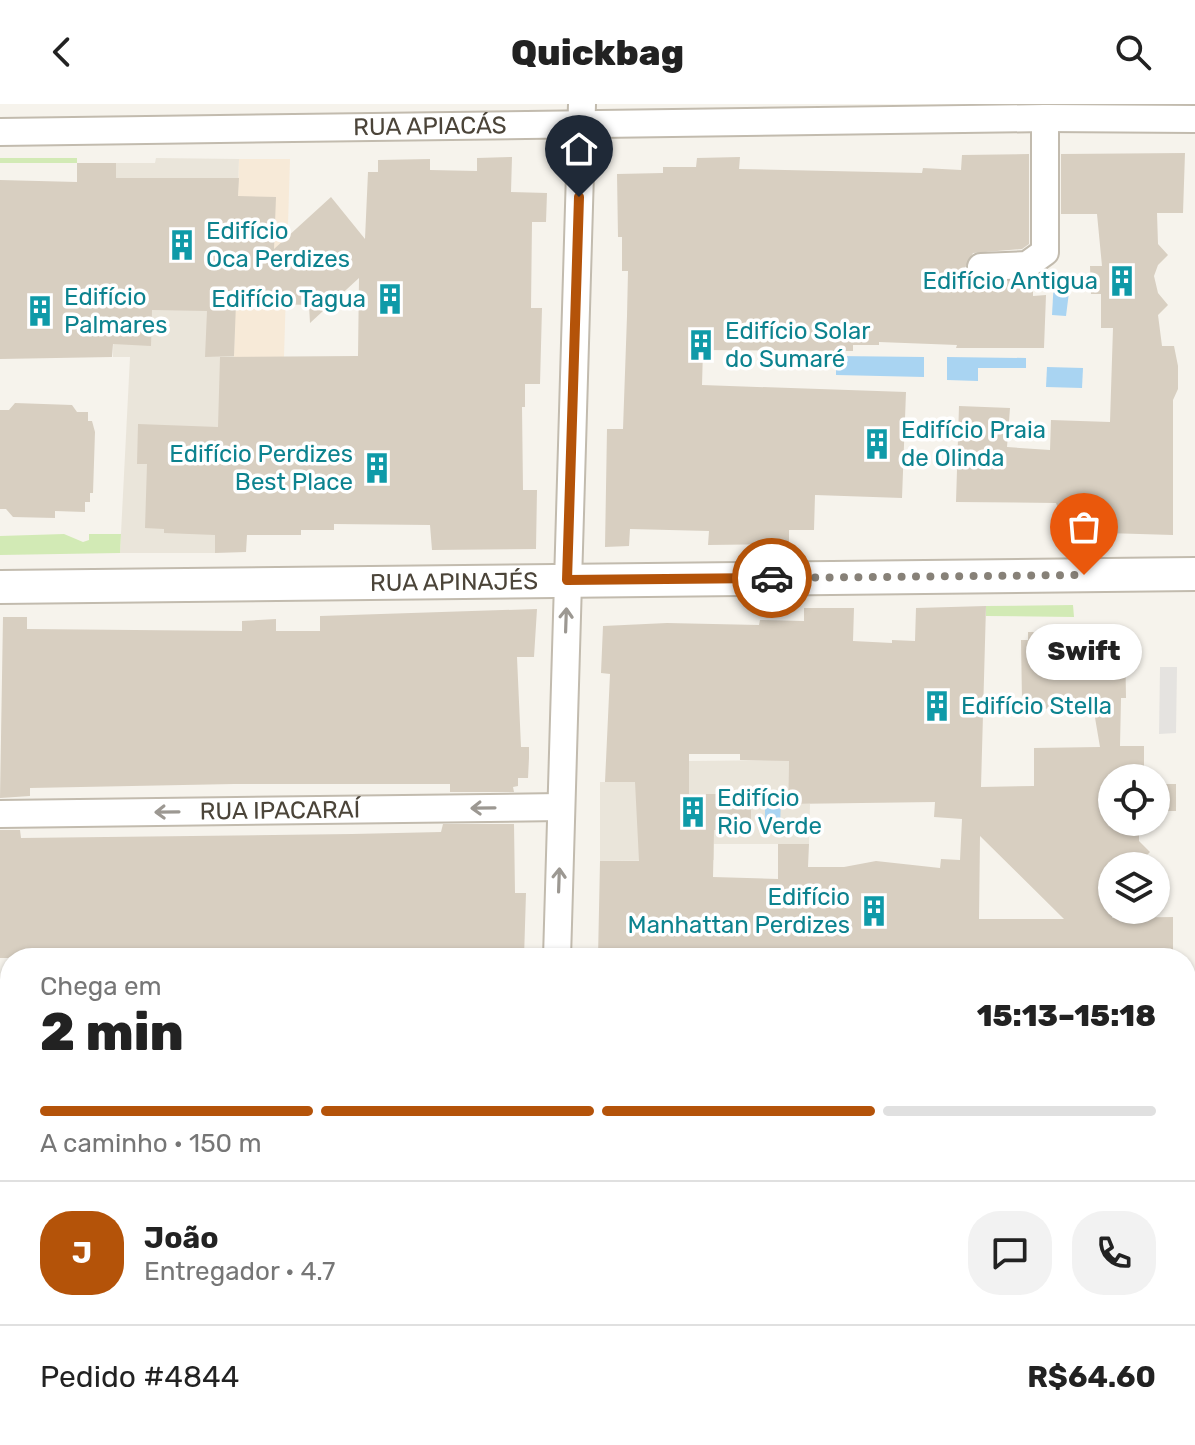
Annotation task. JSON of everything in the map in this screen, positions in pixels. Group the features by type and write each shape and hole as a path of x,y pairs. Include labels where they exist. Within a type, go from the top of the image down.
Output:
{"street":[{"name":"RUA APIACÁS","path":"0,132 582,115 800,113 1195,119"},
{"path":"557,948 582,115"},
{"path":"981,267 1027,265 1045,252 1045,118"},
{"name":"RUA APINAJÉS","path":"0,587 1195,574"},
{"name":"RUA IPACARAÍ","path":"0,814 561,807"}],"shaded area":[{"path":"156,158 239,159 234,357 221,357 215,553 120,553 130,357 113,357 116,163 155,163"},
{"path":"239,159 290,159 284,357 234,357"},
{"path":"1160,667 1177,667 1176,733 1159,734"},
{"path":"789,760 788,803 810,804 809,844 714,844 714,860 600,861 600,782 688,782 689,761"}],"green space":[{"path":"0,158 77,158 77,163 0,163"},
{"path":"64,534 83,542 89,540 89,534 121,534 120,553 0,555 0,536"},
{"path":"1073,605 1074,617 986,616 986,606"}],"water":[{"path":"1054,279 1064,281 1069,292 1066,316 1052,315"},
{"path":"836,356 924,357 924,377 836,375"},
{"path":"947,357 1026,358 1026,368 978,368 978,381 947,380"},
{"path":"1047,367 1083,368 1082,388 1046,387"},
{"path":"765,798 781,798 780,826 765,826"}],"building":[{"path":"1185,153 1183,213 1157,213 1158,244 1168,255 1158,265 1154,276 1158,293 1168,305 1158,315 1162,346 1174,346 1178,366 1178,389 1173,400 1173,535 1106,533 1107,511 1059,510 1056,503 956,502 959,406 1010,408 1007,447 1050,450 1051,420 1110,422 1113,328 1101,328 1101,294 1091,294 1090,266 1102,266 1097,214 1061,214 1061,154"},
{"path":"1029,154 1029,244 1022,249 973,253 965,268 968,276 981,283 1033,279 1033,296 1046,295 1044,348 956,348 957,345 879,342 879,345 853,345 853,351 703,350 702,385 906,392 902,498 815,495 814,530 789,530 789,544 708,545 709,531 630,529 629,546 605,547 607,429 623,429 627,316 628,271 622,271 622,237 618,237 617,174 663,173 663,167 696,167 697,158 740,157 739,169 922,173 923,168 961,170 962,155"},
{"path":"512,157 511,192 547,193 546,222 532,222 531,308 542,308 540,384 525,384 525,407 522,407 523,490 537,490 536,549 432,550 430,525 334,524 334,530 301,530 301,535 247,535 246,552 215,553 215,535 164,533 164,529 145,528 147,464 137,464 138,424 218,427 220,357 358,356 359,278 310,323 309,305 236,303 234,356 205,357 207,311 152,310 151,346 113,344 112,357 0,359 0,180 77,182 77,163 116,163 116,178 239,178 238,196 276,197 274,249 331,197 365,239 368,172 378,172 378,160 430,159 430,170 477,171 477,158"},
{"path":"15,403 72,405 77,412 88,412 88,421 92,421 95,432 93,493 90,493 90,502 85,502 85,512 55,511 55,518 13,517 6,509 0,509 0,410 9,410"},
{"path":"986,606 981,787 1034,786 1034,748 1100,747 1093,706 1040,709 1029,708 1029,701 1022,701 1021,640 1028,640 1028,632 1120,632 1120,639 1125,639 1126,698 1121,698 1120,746 1144,746 1144,764 1098,764 1098,836 1139,836 1139,841 1150,852 1098,852 1098,924 1170,924 1170,917 1173,917 1173,948 598,948 600,861 639,861 635,782 605,782 610,674 601,673 603,626 667,623 759,625 760,620 804,621 804,608 854,608 853,641 892,643 892,640 915,641 916,608","holes":["689,754 740,754 740,760 789,761 788,804 935,802 934,817 962,819 960,860 941,859 940,868 876,861 844,867 808,867 809,844 778,844 778,879 713,877 714,830 751,829 751,808 747,808 747,794 689,794","980,836 1064,919 979,919"]},
{"path":"537,609 534,657 517,657 521,747 529,747 529,758 528,778 518,778 514,792 450,792 450,784 234,784 30,788 30,796 0,798 3,617 27,617 27,629 242,631 242,621 276,619 276,631 320,631 320,616"},
{"path":"1170,784 1176,784 1176,811 1170,811"},
{"path":"443,824 514,824 515,893 526,893 524,948 0,948 0,830 20,830 21,838 441,832"}],"way so far":[{"path":"772,578 1084,575"}],"place":[{"name":"Edifício Oca Perdizes","path":"182,245"},
{"name":"Edifício Antigua","path":"1122,281"},
{"name":"Edifício Tagua","path":"390,299"},
{"name":"Edifício Palmares","path":"40,311"},
{"name":"Edifício Solar do Sumaré","path":"701,345"},
{"name":"Edifício Praia de Olinda","path":"877,444"},
{"name":"Edifício Perdizes Best Place","path":"377,468"},
{"name":"Swift","path":"1084,575"},
{"name":"Edifício Stella","path":"937,706"},
{"name":"Edifício Rio Verde","path":"693,812"},
{"name":"Edifício Manhattan Perdizes","path":"874,911"}],"route":[{"path":"579,197 567,580 772,578"}]}
